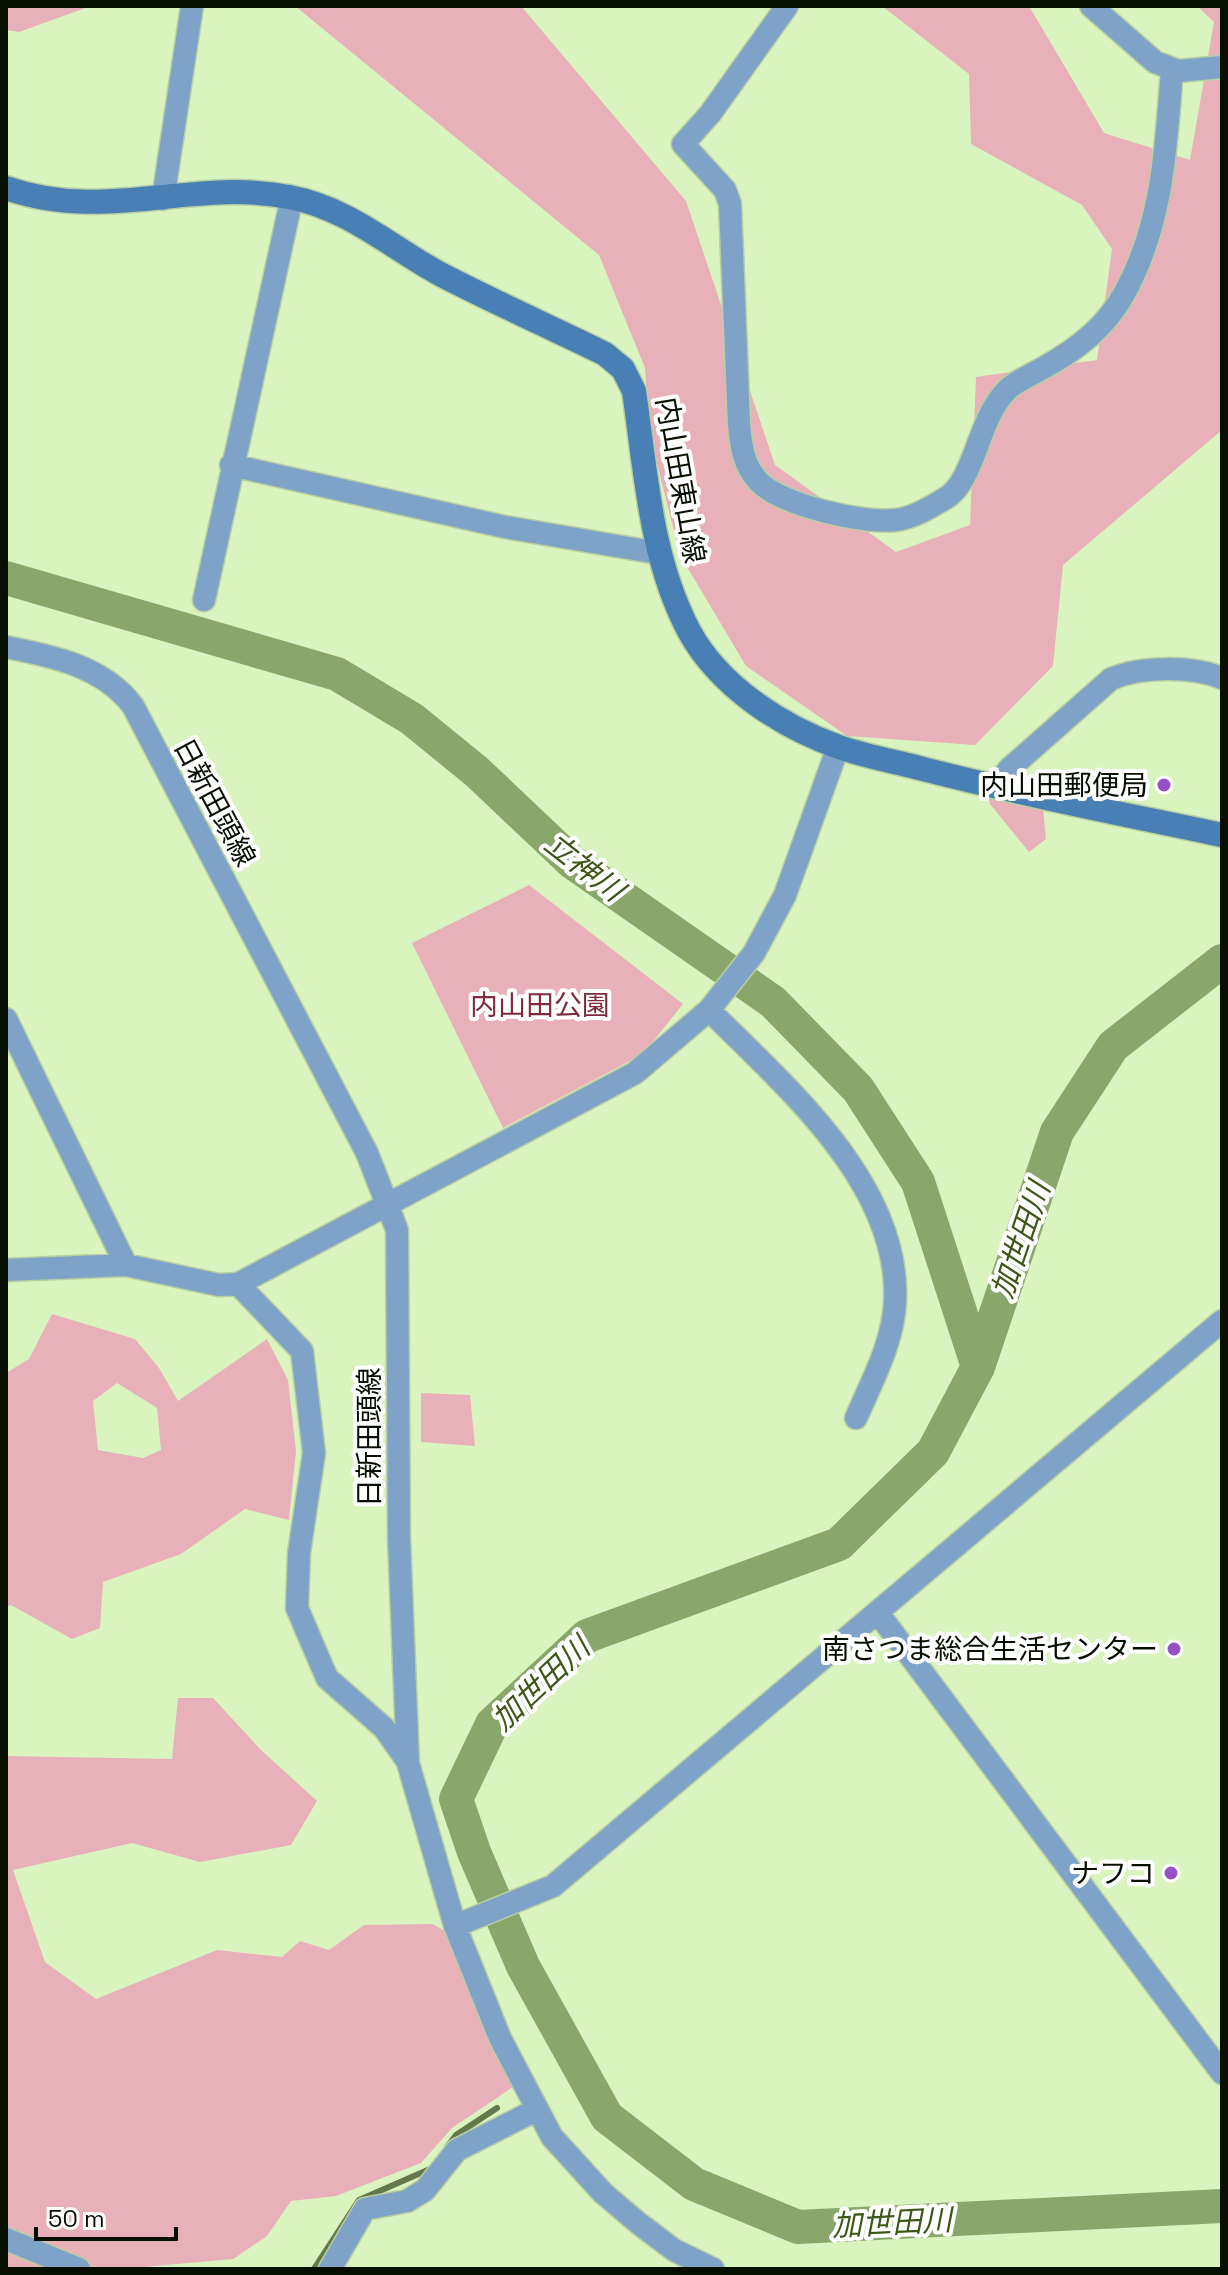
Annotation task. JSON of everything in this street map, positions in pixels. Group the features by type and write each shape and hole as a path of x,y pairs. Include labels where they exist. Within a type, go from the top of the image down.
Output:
{"street":[{"path":"163,199 192,6"},
{"path":"787,6 710,114 683,144 725,190 730,204 740,436 748,466 770,492 844,516 897,520 949,496 963,476 988,413 1009,387 1081,345 1123,295 1144,251 1163,176 1172,69"},
{"path":"1091,6 1155,62 1172,69 1222,67"},
{"name":"内山田東山線","path":"6,188 68,204 163,199 214,190 251,191 292,197 349,216 441,274 605,354 623,369 634,391 658,553 674,598 707,659 729,683 759,706 838,747 995,787 1222,835"},
{"path":"204,600 231,465 292,197"},
{"path":"231,465 505,527 658,553"},
{"name":"日新田頭線","path":"6,647 59,658 95,673 133,706 367,1153 397,1230 399,1538 408,1763 500,2038 552,2137 603,2193 674,2250 713,2269"},
{"path":"995,787 1009,769 1111,679 1127,672 1205,672 1222,678"},
{"path":"6,1270 126,1265 219,1285 238,1284 635,1073 715,1003 756,949 785,895 838,747"},
{"path":"715,1003 819,1123 852,1166 872,1205 890,1252 895,1302 886,1349 856,1418"},
{"path":"6,1019 126,1265"},
{"path":"238,1284 302,1351 314,1453 299,1553 297,1608 327,1678 384,1728 408,1763"},
{"path":"460,1924 550,1888 1222,1321"},
{"path":"878,1613 1222,2073"},
{"path":"330,2269 365,2209 407,2201 425,2190 457,2150 536,2110"},
{"path":"6,2239 79,2269"}],"green space":[{"path":"6,6 91,6 19,32 6,30"},
{"path":"295,6 521,6 686,201 775,465 896,552 970,525 976,377 1097,360 1112,249 1082,205 971,144 969,74 882,6 1029,6 1104,133 1190,160 1214,22 1197,6 1222,6 1222,430 1063,565 1053,666 975,745 847,736 746,666 680,555 649,432 645,368 599,255"},
{"path":"988,796 1043,808 1046,839 1029,852 990,804"},
{"name":"内山田公園","path":"529,885 683,1004 643,1054 503,1128 412,943"},
{"path":"52,1314 135,1339 159,1368 178,1401 267,1339 288,1380 296,1451 289,1520 245,1509 181,1554 103,1582 100,1628 72,1639 11,1605 6,1607 6,1373 29,1359","holes":["117,1383 157,1408 161,1450 143,1458 98,1450 93,1401"]},
{"path":"421,1393 470,1395 475,1446 421,1442"},
{"path":"178,1698 213,1698 261,1750 317,1801 291,1845 200,1862 132,1843 13,1870 45,1962 96,1999 217,1950 282,1957 300,1941 329,1950 364,1925 433,1924 448,1933 513,2087 452,2128 421,2163 336,2196 291,2201 267,2236 233,2259 121,2269 6,2269 6,1756 172,1759"}],"waterway":[{"name":"立神川","path":"6,578 337,674 412,719 477,772 572,862 773,1002 858,1089 918,1182 978,1367"},
{"name":"加世田川","path":"1222,961 1113,1046 1057,1132 978,1367 933,1452 839,1544 587,1636 492,1724 456,1799 474,1852 523,1966 607,2117 694,2184 798,2227 1222,2206"},
{"path":"447,2147 456,2135 497,2108"},
{"path":"314,2269 359,2200 430,2169"}],"place":[{"name":"内山田郵便局","path":"1164,785"},
{"name":"南さつま総合生活センター","path":"1174,1649"},
{"name":"ナフコ","path":"1171,1873"}]}
